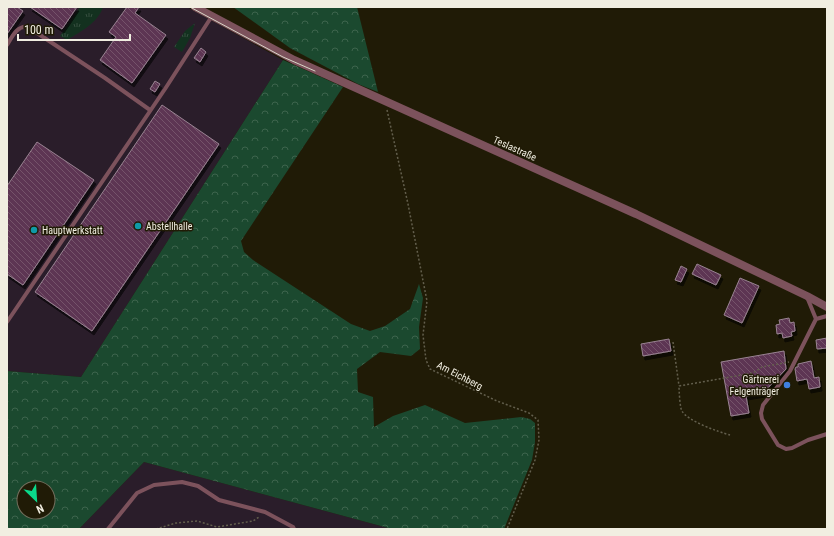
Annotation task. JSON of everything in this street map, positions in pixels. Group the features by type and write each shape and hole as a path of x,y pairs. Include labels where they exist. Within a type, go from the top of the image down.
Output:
{"street":[{"name":"Teslastraße","path":"195,7 294,60 636,214 827,306"}],"lane":[{"path":"7,322 212,16"},
{"path":"7,45 20,28 25,26 30,28 150,110"},
{"path":"807,296 816,319 790,371 763,405 761,413 762,419 778,445 786,449 827,434"},
{"path":"816,319 827,316"},
{"path":"108,529 137,494 154,485 182,482 198,486 219,500 265,512 293,527 294,529"}],"path":[{"name":"Am Eichberg","path":"386,102 427,301 423,335 426,360 430,369 497,401 529,414 538,420 539,440 535,460 507,529"},
{"path":"673,342 682,411 689,418 704,426 730,436"},
{"path":"679,386 753,373 762,367 795,361"},
{"path":"156,529 176,523 197,521 217,528 253,521 265,512"}],"shaded area":[{"path":"7,7 187,7 283,60 81,377 7,371"},
{"path":"144,462 392,529 79,529"}],"green space":[{"path":"80,7 103,7 101,13 93,22 67,40 60,36"},
{"path":"233,7 357,7 378,92 358,84 290,48"},
{"path":"195,23 190,38 182,52 174,47 185,31"},
{"path":"283,60 343,87 241,241 244,252 253,260 351,324 370,331 385,326 410,309 419,284 423,298 419,327 420,349 411,356 380,352 357,369 358,392 373,397 374,427 393,416 425,405 465,423 521,417 530,419 535,423 535,442 532,460 504,529 392,529 144,462 79,529 7,529 7,371 81,377"}],"building":[{"path":"7,7 17,7 23,11 7,34"},
{"path":"30,7 77,7 62,29"},
{"path":"127,7 139,7 135,13 166,35 132,83 100,60 116,37 109,32"},
{"path":"201,48 206,52 200,62 194,58"},
{"path":"155,81 160,84 155,92 150,89"},
{"path":"162,105 219,144 92,331 35,292"},
{"name":"Hauptwerkstatt","path":"37,142 94,180 23,285 7,274 7,186"},
{"path":"697,264 721,275 716,285 692,274"},
{"path":"681,266 687,269 681,282 675,280"},
{"path":"740,278 759,286 742,323 724,315"},
{"path":"789,318 790,323 794,322 795,331 791,332 792,336 783,338 782,333 777,334 776,325 780,324 779,320"},
{"path":"827,338 827,348 817,349 816,340"},
{"path":"669,339 671,351 643,356 641,344"},
{"path":"784,351 786,369 763,393 746,396 749,413 731,416 721,362"},
{"path":"811,361 814,378 819,377 820,387 809,389 807,379 797,381 795,369 798,367 798,364"}],"tram line":[{"path":"190,7 283,57 315,71"}],"place":[{"name":"Abstellhalle","path":"138,226"},
{"name":"Hauptwerkstatt","path":"34,230"},
{"name":"Gärtnerei Felgenträger","path":"787,385"}]}
